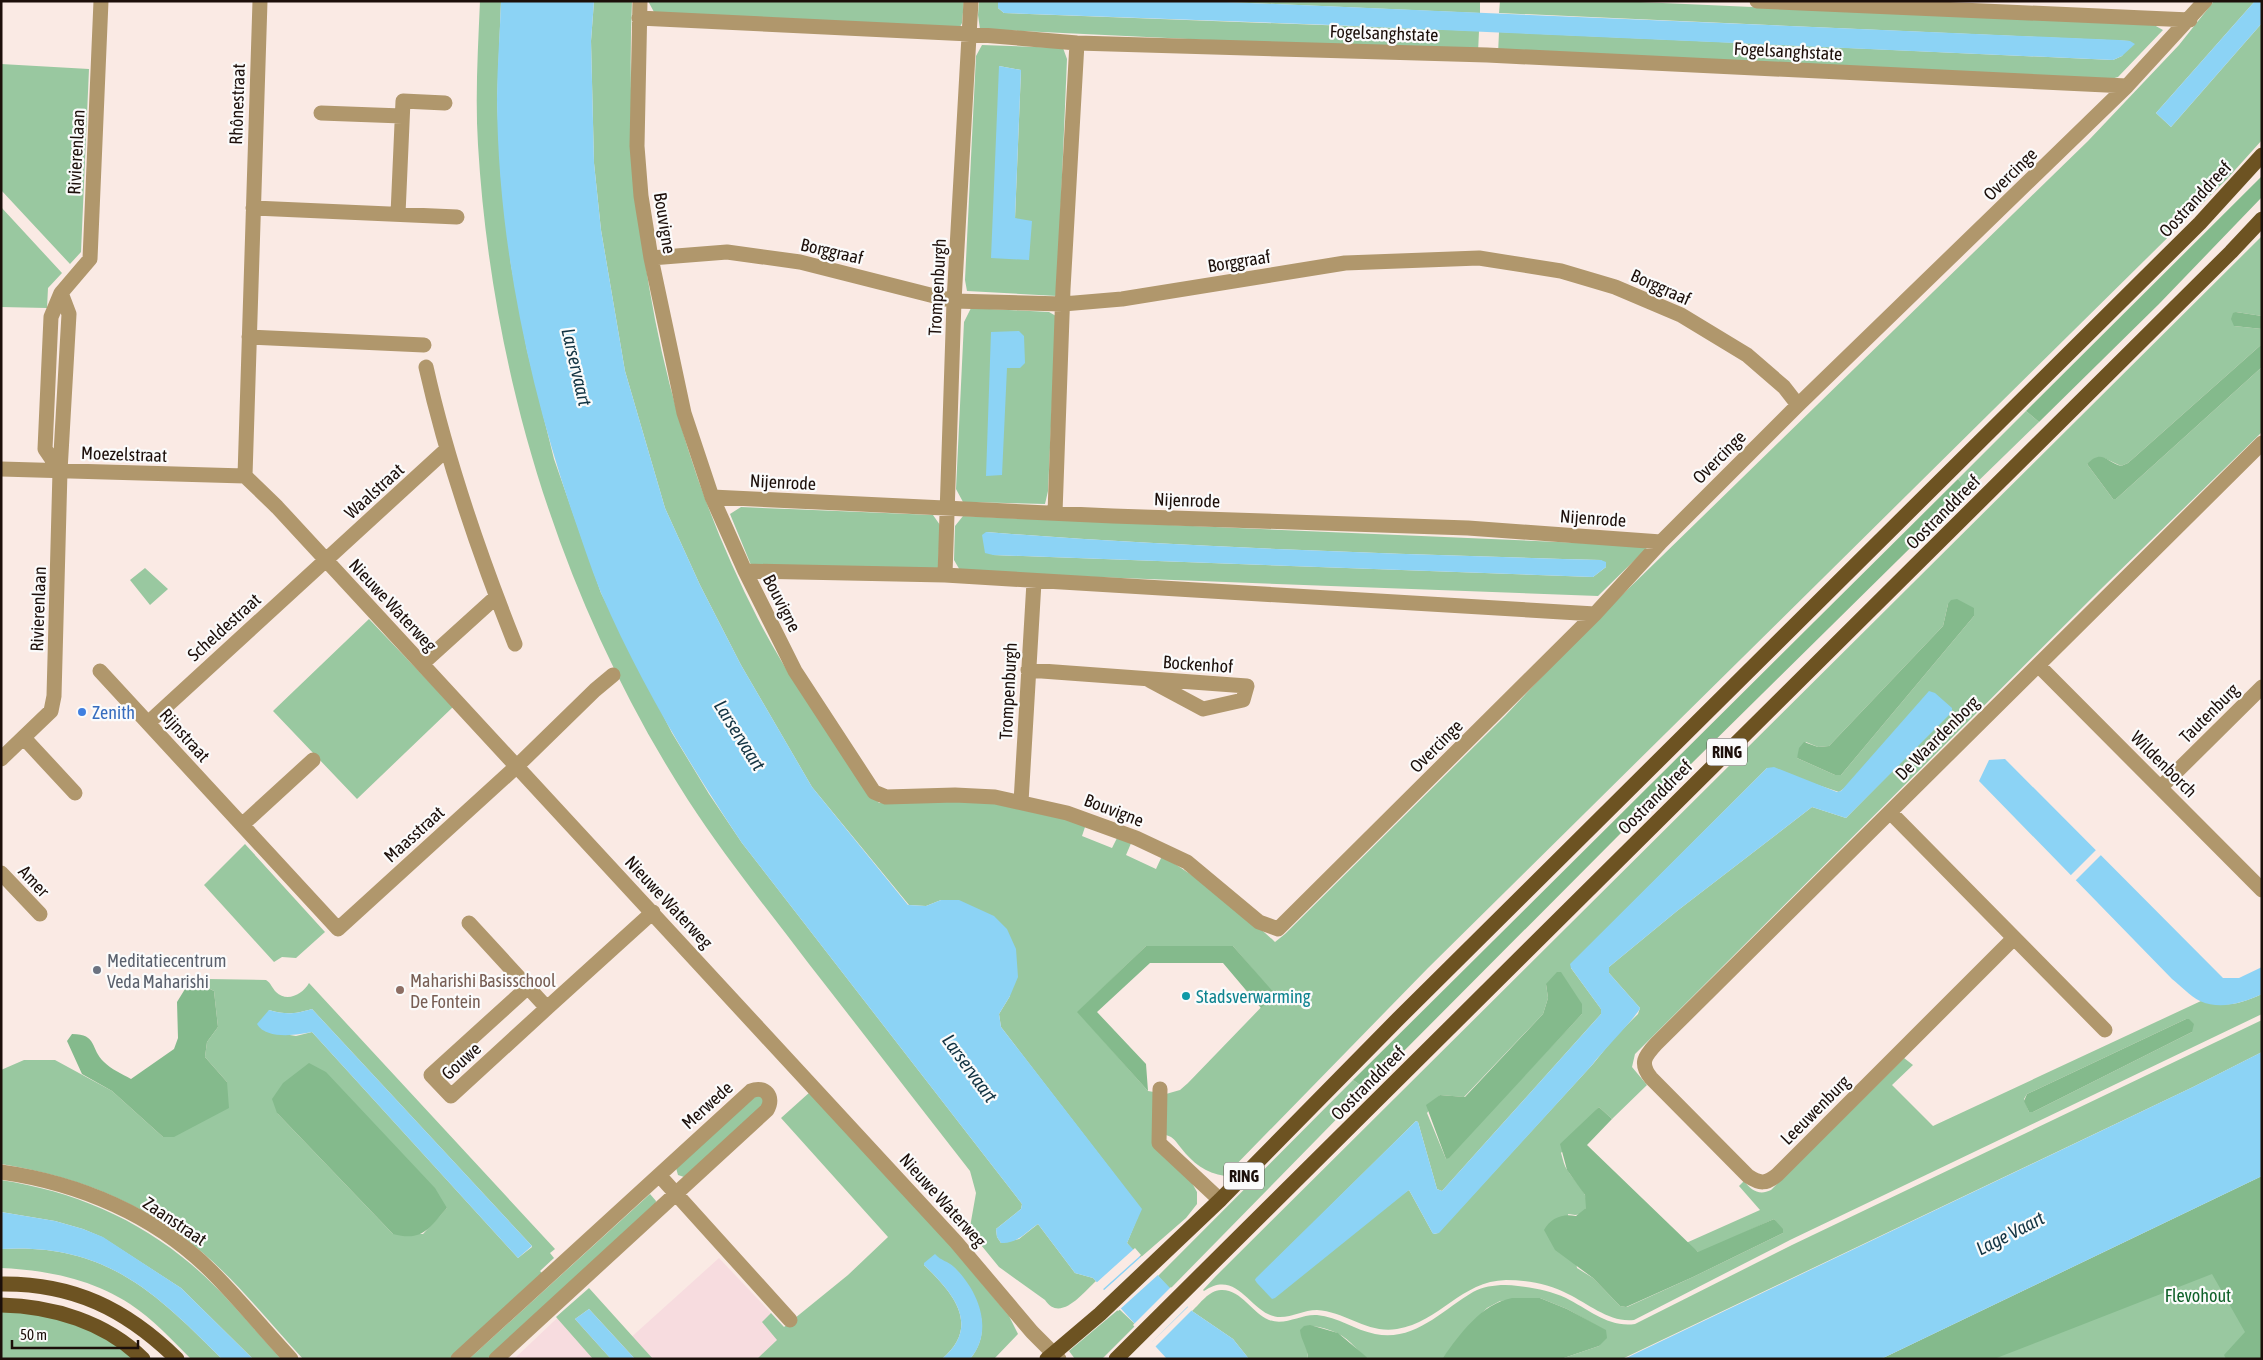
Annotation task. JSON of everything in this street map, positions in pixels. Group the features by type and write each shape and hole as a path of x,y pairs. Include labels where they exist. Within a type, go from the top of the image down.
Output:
{"main road":[{"name":"Oostranddreef","path":"1053,1357 1163,1256 1220,1200 1398,1019 2200,223 2262,156"},
{"name":"Oostranddreef","path":"1116,1359 2224,259 2262,219"},
{"path":"1,1284 19,1284 56,1289 108,1307 144,1329 176,1359"},
{"path":"1,1305 35,1307 78,1319 117,1338 143,1359"}],"street":[{"name":"Rivierenlaan","path":"1,759 51,711 54,696 60,471 45,448 51,317 61,293 90,259 101,1"},
{"name":"Rhônestraat","path":"245,476 260,1"},
{"name":"Bouvigne","path":"640,1 637,146 641,196 651,258 684,413 712,497 745,571 795,670 874,792 886,797 955,795 995,797 1067,813 1136,838 1187,862 1259,922"},
{"name":"Trompenburgh","path":"944,575 954,301 971,1"},
{"path":"1758,1 2190,20"},
{"name":"Overcinge","path":"1259,922 1278,928 1595,614 1661,542 1798,405 2127,86 2190,20 2205,1"},
{"name":"Fogelsanghstate","path":"639,18 970,34 1077,43 1487,55 2127,86"},
{"path":"1055,512 1063,304 1077,43"},
{"path":"398,214 403,101 444,103"},
{"path":"321,113 402,116"},
{"path":"253,208 457,217"},
{"name":"Borggraaf","path":"651,258 727,252 800,262 954,301 1063,304 1122,299 1345,263 1479,258 1561,271 1615,287 1681,315 1747,355 1784,387 1798,405"},
{"path":"249,337 424,345"},
{"path":"426,367 447,449 496,597 516,644"},
{"name":"De Waardenborg","path":"1643,1062 1647,1054 2262,443"},
{"name":"Waalstraat","path":"326,560 447,449"},
{"name":"Moezelstraat","path":"1,469 245,476"},
{"name":"Nieuwe Waterweg","path":"245,476 277,507 653,912 956,1242 1053,1357"},
{"name":"Nijenrode","path":"712,497 1468,528 1661,542"},
{"name":"Scheldestraat","path":"148,723 326,560"},
{"path":"745,571 944,575 1034,582 1595,614"},
{"name":"Trompenburgh","path":"1021,802 1034,582"},
{"path":"422,664 496,597"},
{"name":"Wildenborch","path":"2038,665 2262,890"},
{"name":"Rijnstraat","path":"100,670 338,929"},
{"name":"Bockenhof","path":"1028,670 1248,686 1243,700 1202,709 1147,679"},
{"path":"516,766 613,675"},
{"name":"Tautenburg","path":"2161,787 2262,687"},
{"path":"24,738 75,794"},
{"path":"242,825 313,760"},
{"name":"Maasstraat","path":"338,929 516,766"},
{"path":"1890,812 2105,1030"},
{"name":"Amer","path":"1,873 40,914"},
{"name":"Gouwe","path":"528,987 431,1075 450,1096 653,912"},
{"path":"469,923 547,1008"},
{"name":"Leeuwenburg","path":"1643,1062 1644,1069 1651,1078 1748,1176 1764,1183 1777,1175 2014,938"},
{"name":"Merwede","path":"458,1359 751,1091 756,1089 763,1090 768,1094 771,1100 767,1110 496,1359"},
{"path":"1160,1089 1159,1143 1220,1200"},
{"name":"Zaanstraat","path":"1,1172 31,1176 84,1192 109,1202 156,1228 178,1243 212,1271 291,1359"},
{"path":"659,1175 790,1320"}],"shaded area":[{"path":"719,1258 790,1333 761,1359 514,1359 574,1302 617,1350"}],"green space":[{"path":"480,1 501,1 497,102 501,178 511,265 527,350 554,459 601,593 672,733 709,794 742,843 1022,1204 1021,1209 996,1229 997,1237 1001,1243 1019,1239 1038,1224 1075,1273 1093,1278 1096,1281 1071,1304 1057,1308 1051,1306 999,1267 972,1234 970,1227 976,1193 970,1171 762,903 702,821 643,725 604,648 570,568 541,486 517,403 499,318 486,232 478,145 477,91"},
{"path":"594,1 632,1 631,81 634,161 642,240 655,319 673,396 696,472 724,547 771,643 815,713 879,803 987,802 1086,824 1082,836 1112,848 1118,836 1132,841 1126,855 1156,869 1162,856 1177,865 1249,918 1275,942 1505,716 1584,632 2088,141 2179,45 2214,1 2255,1 2156,113 2171,127 2262,23 2262,140 2226,180 1428,968 1225,1176 1218,1175 1200,1166 1190,1158 1173,1138 1166,1135 1166,1094 1180,1090 1188,1083 1274,994 1233,946 1146,946 1078,1012 1148,1091 1154,1092 1152,1145 1192,1183 1197,1192 1197,1204 1186,1218 1140,1258 1127,1243 1141,1209 1001,1027 999,1014 1010,996 941,900 926,906 909,905 812,787 741,665 700,585 665,508 625,371 601,230 594,163 591,41"},
{"path":"648,1 964,1 960,27 654,12"},
{"path":"979,1 998,1 998,8 1004,13 1479,31 1478,53 980,29"},
{"path":"1204,1 1480,1 1480,13"},
{"path":"1500,1 1618,1 2154,25 2163,30 2118,77 2111,79 1498,54 1499,32 2113,60 2122,56 2130,41 1499,13"},
{"path":"982,45 1063,48 1067,59 1057,296 967,291 965,280 976,56","holes":["999,66 1021,70 1015,219"]},
{"path":"1,64 89,69 81,252 70,264 1,190"},
{"path":"2262,176 2262,197 2159,304 2039,422 2026,411"},
{"path":"1,207 62,273 48,288 47,308 1,307"},
{"path":"2262,236 2262,316 2236,312 2234,326 2262,329 2262,344 2128,463 2121,466 2104,458 2087,464 2113,499 2116,499 2262,367 2262,432 2102,588 1635,1054 1632,1067 1647,1085 1612,1119 1599,1107 1561,1153 1566,1167 1586,1196 1587,1202 1583,1212 1576,1215 1568,1214 1577,1268 1593,1278 1620,1306 1627,1307 1783,1233 1774,1219 1702,1252 1698,1252 1686,1243 1760,1210 1739,1186 1744,1181 1749,1187 1759,1192 1771,1190 1904,1058 1913,1065 1892,1085 1933,1126 2201,1001 2232,1004 2246,1001 2262,994 2262,1014 1790,1240 1634,1320 1617,1319 1608,1316 1576,1298 1546,1285 1506,1280 1490,1282 1476,1287 1426,1319 1412,1325 1386,1330 1317,1310 1285,1317 1270,1315 1236,1289 1227,1285 1216,1285 1204,1291 1216,1276","holes":["1948,604 1974,616 1841,775 1835,775 1797,758 1806,742 1818,747 1829,746 1943,626","1952,710 1846,818 1812,807 1677,911 1609,967 1609,973 1640,1008 1638,1014 1438,1233 1434,1234 1432,1232 1409,1190 1255,1280 1416,1121 1418,1122 1437,1189 1442,1191 1601,1014 1601,1009 1571,968 1571,964 1767,768 1839,792","1546,984 1582,1014 1446,1159 1427,1113 1440,1095 1464,1097 1543,1014 1548,998","2186,1019 2192,1032 2033,1112 2029,1112 2024,1099 2027,1094"]},
{"path":"971,308 1049,312 1056,316 1048,491 1045,504 963,502 956,489 964,322"},
{"path":"2233,313 2262,316 2262,329 2234,326 2231,319"},
{"path":"2262,344 2262,367 2116,499 2113,499 2087,464 2096,457 2104,458 2121,466 2128,463"},
{"path":"2026,411 2039,422 1968,491 1958,479"},
{"path":"1958,479 1968,491 1621,833 1366,1089 1353,1080"},
{"path":"741,507 933,515 940,525 938,571 751,565 730,514"},
{"path":"963,516 1649,546 1598,596 961,572 954,560 955,526","holes":["986,532 1294,550 1601,560 1606,567 1593,577 993,555"]},
{"path":"145,568 168,589 150,605 130,580"},
{"path":"1957,599 1974,608 1974,616 1841,775 1835,775 1797,758 1799,748 1804,742 1818,747 1829,746 1943,626 1948,604 1951,600"},
{"path":"369,619 453,707 357,799 273,711"},
{"path":"245,844 325,932 296,958 282,957 274,962 204,885"},
{"path":"1146,946 1233,946 1275,994 1261,1008 1223,963 1150,963 1097,1012 1146,1064 1148,1091 1077,1012"},
{"path":"1557,972 1561,972 1582,1004 1582,1014 1449,1158 1446,1159 1426,1105 1440,1095 1465,1097 1543,1014 1548,998 1546,984"},
{"path":"207,979 266,980 280,995 290,997 299,994 309,983 555,1249 550,1253 554,1258 540,1271 543,1274 450,1359 303,1359 217,1265 181,1235 158,1220 109,1194 83,1184 29,1169 1,1164 1,1070 24,1060 55,1060 112,1091 163,1137 227,1082 205,1057 207,1042 218,1027 214,991 200,984","holes":["312,1009 532,1246 532,1247 518,1258 312,1032 296,1036 265,1031 269,1010 290,1013","277,1113 447,1208 423,1234 393,1234"]},
{"path":"200,984 214,991 218,1027 207,1042 205,1057 227,1082 229,1108 174,1137 163,1137 112,1091 82,1074 67,1041 72,1034 90,1039 104,1062 131,1079 174,1049 178,1038 177,1002 185,989"},
{"path":"2189,1019 2194,1024 2192,1032 2033,1112 2029,1112 2024,1101 2027,1094"},
{"path":"2262,1020 2262,1052 2193,1087 1622,1359 1561,1359 1599,1346 1606,1331 1567,1309 1540,1298 1500,1301 1487,1308 1469,1326 1442,1359 1369,1359 1341,1335 1323,1328 1304,1326 1308,1359 1249,1359 1233,1339 1192,1311 1205,1298 1221,1290 1235,1293 1269,1320 1281,1322 1311,1315 1325,1316 1368,1332 1389,1335 1403,1333 1427,1323 1473,1292 1489,1286 1507,1285 1554,1293 1608,1320 1616,1323 1635,1324 1792,1245"},
{"path":"309,1063 326,1072 435,1188 447,1208 424,1232 412,1236 393,1234 277,1113 272,1099 283,1083"},
{"path":"1353,1080 1366,1089 1170,1289 1158,1276"},
{"path":"810,1092 950,1245 1009,1316 1018,1334 994,1359 970,1359 976,1350 982,1331 982,1321 977,1302 967,1284 954,1267 938,1260 924,1265 953,1298 959,1309 961,1321 960,1334 954,1346 942,1359 757,1359 777,1340 762,1322 771,1313 784,1327 848,1275 888,1237 781,1118"},
{"path":"761,1094 765,1104 684,1177 678,1175 676,1168 753,1096"},
{"path":"1599,1107 1612,1119 1587,1145 1698,1252 1774,1219 1783,1229 1783,1233 1693,1277 1626,1307 1620,1306 1593,1278 1555,1250 1544,1230 1557,1217 1566,1215 1576,1216 1586,1208 1585,1195 1567,1170 1560,1144"},
{"name":"Flevohout","path":"2262,1176 2262,1359 2226,1359 2224,1355 2245,1332 2212,1274 1994,1359 1881,1359"},
{"path":"1,1180 53,1191 78,1199 126,1220 149,1233 171,1248 204,1276 281,1359 253,1359 181,1288 102,1237 55,1221 1,1212"},
{"path":"650,1194 656,1201 655,1206 487,1359 469,1359"},
{"name":"Flevohout","path":"2262,1195 2262,1359 1910,1359"},
{"path":"1,1249 38,1249 70,1254 99,1263 125,1276 150,1293 173,1312 222,1359 191,1359 147,1316 115,1295 100,1288 68,1277 35,1271 1,1268"},
{"path":"589,1288 653,1359 635,1359 589,1309 575,1319 611,1359 593,1359 556,1317"},
{"path":"1512,1298 1540,1298 1567,1309 1606,1330 1607,1338 1599,1346 1561,1359 1442,1359 1464,1330 1481,1313 1501,1301"},
{"path":"1119,1309 1136,1325 1102,1359 1075,1359 1069,1351"},
{"path":"1,1310 43,1314 95,1332 136,1359 1,1359"},
{"path":"1310,1325 1338,1333 1369,1359 1308,1359 1300,1330 1304,1326"}],"water":[{"name":"Larservaart","path":"501,1 594,1 591,41 594,163 601,230 625,371 665,508 700,585 741,665 812,787 908,905 926,906 941,900 959,900 994,916 1007,929 1016,949 1018,977 1010,996 999,1014 1001,1027 1142,1209 1127,1243 1192,1311 1233,1339 1249,1359 1167,1359 1093,1278 1075,1273 1038,1224 1017,1240 1001,1243 997,1237 996,1229 1021,1209 1022,1204 742,843 703,783 648,690 601,593 571,509 541,409 518,307 509,256 499,152 497,88"},
{"path":"998,1 1204,1 2119,40 2130,41 2135,44 2122,56 2113,60 1331,25 1004,13 998,8"},
{"path":"2255,1 2262,1 2262,23 2171,127 2156,113"},
{"path":"999,66 1021,70 1015,218 1032,221 1029,260 991,258"},
{"path":"1019,331 1024,336 1025,363 1020,368 1007,368 1002,475 986,476 991,332"},
{"path":"986,532 1063,538 1370,553 1601,560 1606,562 1606,567 1593,577 993,555 985,553 982,535"},
{"path":"1929,691 1935,693 1952,708 1952,712 1846,818 1812,807 1677,911 1609,967 1609,973 1640,1008 1638,1012 1439,1233 1433,1234 1409,1190 1275,1298 1272,1299 1257,1283 1256,1278 1416,1121 1418,1122 1437,1189 1442,1191 1601,1014 1601,1009 1570,964 1767,768 1774,767 1837,792 1841,791"},
{"path":"2005,759 2223,978 2239,978 2262,967 2262,994 2239,1003 2208,1004 2196,999 2172,979 1979,781 1989,760"},
{"path":"312,1009 532,1246 518,1258 312,1032 291,1035 275,1034 261,1029 257,1024 269,1010 290,1013"},
{"name":"Lage Vaart","path":"2262,1052 2262,1176 1881,1359 1624,1359 2193,1087"},
{"path":"1,1212 55,1221 103,1237 181,1288 253,1359 222,1359 173,1312 150,1293 125,1276 99,1263 70,1254 38,1249 1,1249"},
{"path":"935,1254 952,1265 963,1276 976,1299 980,1311 982,1323 981,1336 977,1348 970,1359 942,1359 954,1346 960,1334 961,1321 959,1309 953,1298 924,1265"},
{"path":"589,1309 635,1359 611,1359 575,1319"}],"pier":[{"path":"2098,848 2103,853 2074,882 2069,877"},
{"path":"1135,1248 1141,1255 1101,1291 1095,1284"},
{"path":"1142,1256 1159,1274 1118,1311 1102,1292"},
{"path":"1171,1287 1189,1305 1150,1344 1133,1325"},
{"path":"1190,1305 1193,1309 1154,1348 1150,1344"}],"place":[{"name":"Zenith","path":"82,712"},
{"name":"Meditatiecentrum Veda Maharishi","path":"97,970"},
{"name":"Maharishi Basisschool De Fontein","path":"400,990"},
{"name":"Stadsverwarming","path":"1186,996"}]}
